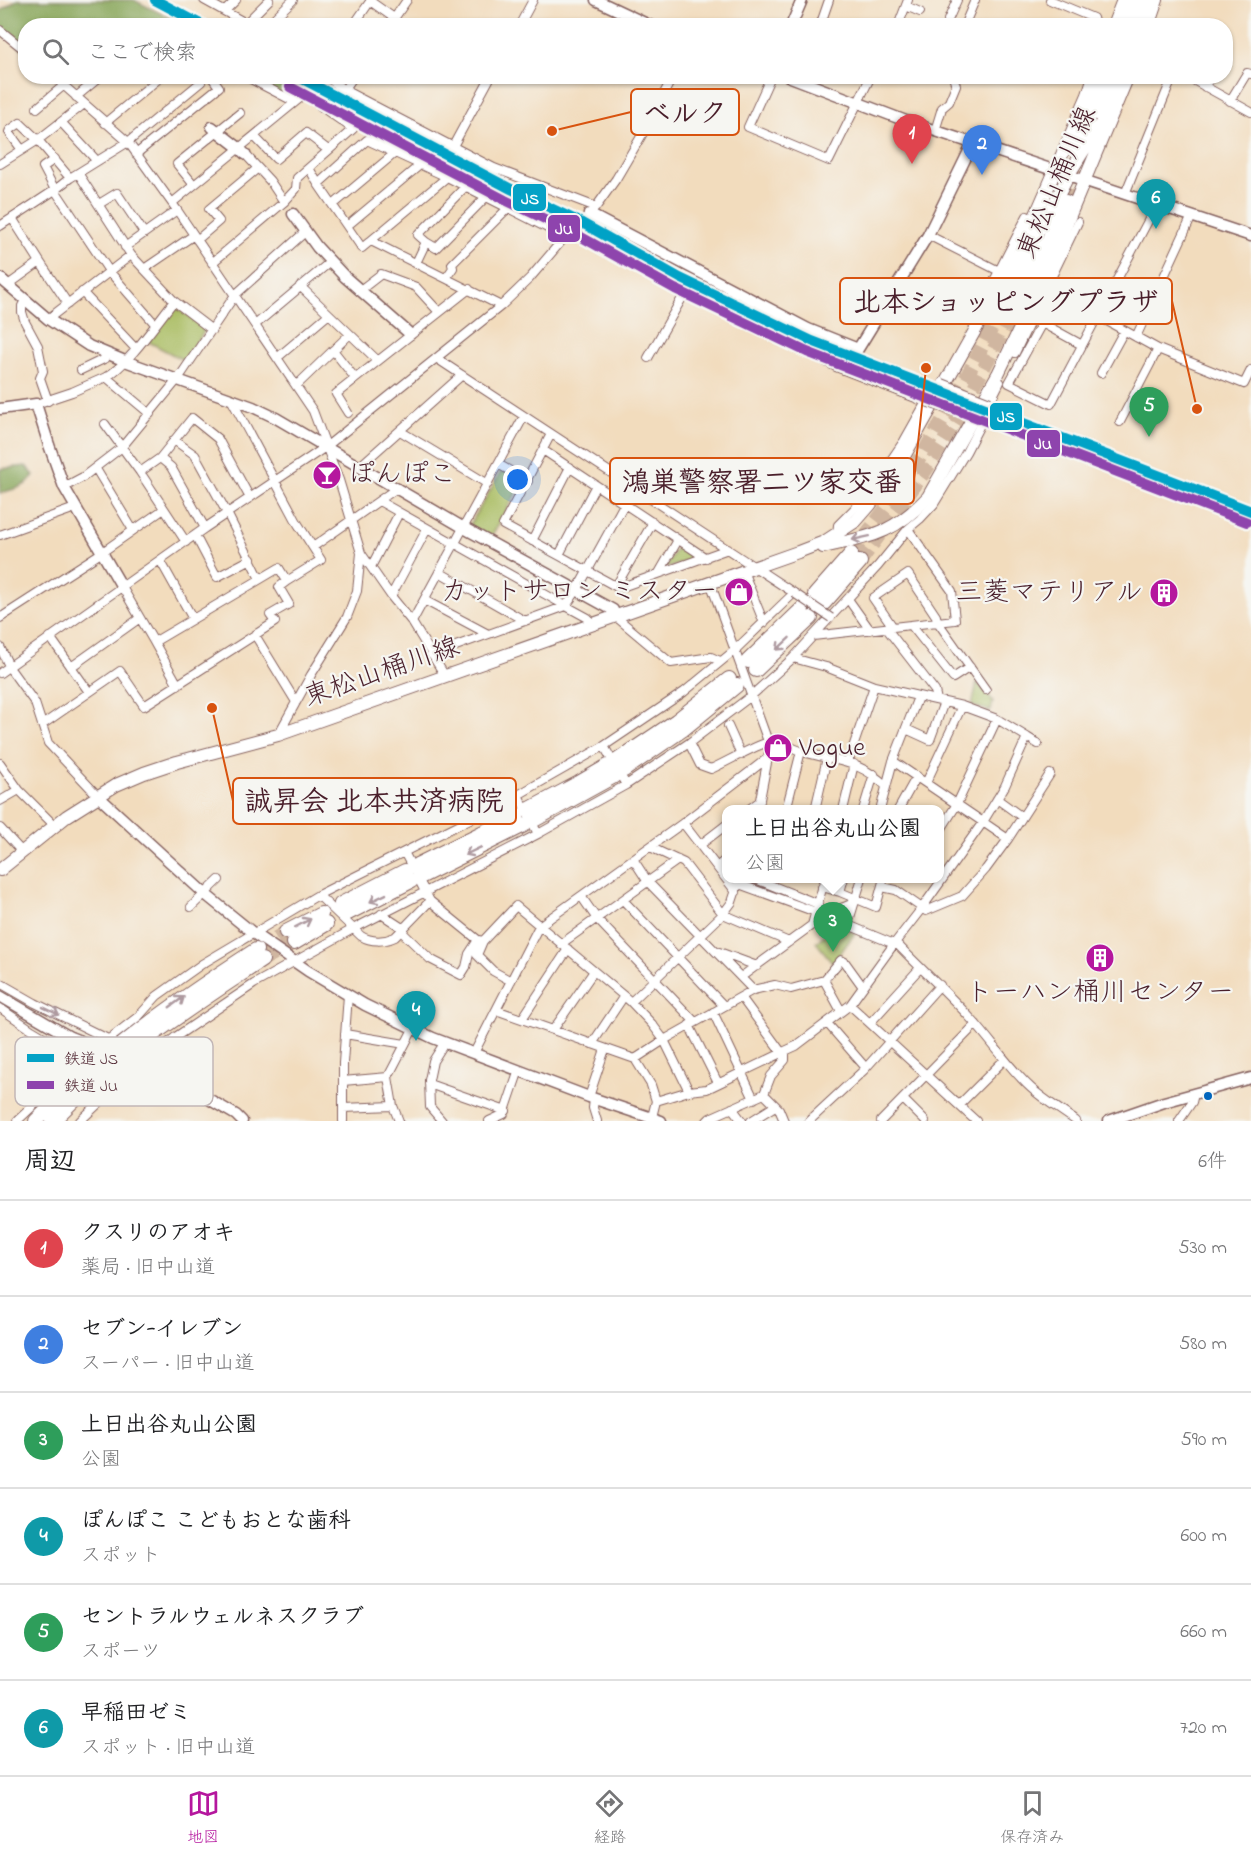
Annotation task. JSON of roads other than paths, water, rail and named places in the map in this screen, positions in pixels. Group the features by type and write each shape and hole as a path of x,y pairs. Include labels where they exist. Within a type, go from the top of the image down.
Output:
{"highway":[{"path":"1126,18 1132,0"},
{"path":"1139,18 1146,0"},
{"path":"1077,149 1101,84"},
{"path":"1102,117 1114,84"},
{"path":"1036,241 1023,279 1066,202"},
{"path":"820,599 855,558"},
{"path":"752,665 806,613"},
{"path":"343,909 527,817 579,783 616,768 675,721 733,682"},
{"path":"290,938 323,919"},
{"path":"130,1037 190,993 259,955 149,1037"},
{"path":"36,1121 51,1106"},
{"path":"53,1121 69,1106"}],"main road":[{"path":"1116,18 1123,0"},
{"path":"1151,18 1157,0"},
{"name":"東松山桶川線","path":"0,870 67,816 116,785 144,773 196,756 278,735 756,567 824,542 856,521 903,458 1021,249 1091,84"},
{"name":"東松山桶川線","path":"798,552 874,535 894,527 928,497 998,374 1060,249 1085,180 1125,84"},
{"path":"1021,249 1044,224 1069,174 1099,126 1115,107"}],"street":[{"path":"204,0 238,18"},
{"path":"225,11 236,0"},
{"path":"254,18 269,0"},
{"path":"274,18 293,0"},
{"path":"359,18 371,1 394,18 407,0"},
{"path":"523,18 533,0"},
{"path":"596,0 634,18"},
{"path":"794,18 802,0"},
{"path":"823,18 830,0"},
{"path":"949,18 957,0"},
{"path":"967,18 975,0"},
{"path":"1054,1 1093,18"},
{"path":"901,18 907,3 920,12"},
{"path":"0,30 18,45"},
{"path":"1230,101 1247,73 1251,74"},
{"path":"76,97 91,84"},
{"path":"105,123 152,84"},
{"path":"0,226 74,175 128,142 199,84"},
{"path":"136,154 219,87 215,84"},
{"path":"260,84 295,102"},
{"path":"336,84 518,178 568,195 592,211 808,329 858,349 928,235 973,143"},
{"path":"344,90 348,84"},
{"path":"453,146 487,84"},
{"path":"0,673 205,528 327,446 501,306 592,211 616,179 669,84"},
{"path":"767,84 748,127 829,161 867,84"},
{"path":"810,84 935,131 1251,236"},
{"path":"935,131 942,108 949,102 956,84"},
{"path":"1125,194 1170,84"},
{"path":"1200,84 1251,112"},
{"path":"37,108 63,86 128,142 175,206 314,411 339,480 361,553 412,622 445,676"},
{"path":"125,247 175,206 194,185 242,151 254,136 304,95 353,129 297,178 296,189 284,202 212,263"},
{"path":"0,164 38,140 84,104"},
{"path":"194,185 177,164 214,129 240,113"},
{"path":"61,122 98,161"},
{"path":"22,150 9,132 20,123 74,175 99,204 131,255 174,301 212,330"},
{"path":"214,129 242,151 270,181 284,202"},
{"path":"254,136 276,159 306,133 328,150"},
{"path":"318,184 367,140 447,177 565,237"},
{"path":"333,205 395,153"},
{"path":"55,159 43,167 55,190 109,271 155,324"},
{"path":"347,226 420,165"},
{"path":"144,269 219,221 209,209 258,168"},
{"path":"309,168 362,248 447,177"},
{"path":"465,187 418,235 436,249 486,198"},
{"path":"99,204 117,193 144,233"},
{"path":"1005,381 1051,404 1157,204"},
{"path":"446,278 453,268 452,264 508,208"},
{"path":"293,214 330,262 359,291 410,334"},
{"name":"東松山桶川線","path":"1005,381 990,402 942,383 1027,216 1033,219"},
{"path":"1136,337 1192,216"},
{"path":"12,218 68,304"},
{"path":"1005,381 1060,249 1078,222"},
{"path":"64,487 96,469 122,447 178,380 235,295 305,232"},
{"path":"928,235 999,271"},
{"path":"371,241 501,306"},
{"path":"416,263 426,242"},
{"path":"48,319 131,255"},
{"path":"40,262 4,282 69,334 107,355 231,399 276,418 464,528 613,610 615,616 671,663 707,657 720,661"},
{"path":"255,325 330,262"},
{"path":"359,291 381,273 416,287 439,312"},
{"path":"300,286 378,360"},
{"path":"348,413 336,394 469,289"},
{"path":"648,358 686,291 836,367 926,402 1251,518"},
{"path":"82,292 135,348"},
{"path":"25,300 22,312 38,346 43,371 40,378 49,445 64,487 178,685"},
{"path":"0,409 42,402 115,372 174,301"},
{"path":"277,358 329,314"},
{"path":"1098,316 1158,349 1244,384 1251,370"},
{"path":"1033,318 1082,345"},
{"path":"1005,381 1042,323"},
{"path":"1101,373 1124,331"},
{"path":"296,386 350,334"},
{"path":"1120,422 1158,349"},
{"path":"333,350 356,378"},
{"path":"81,370 104,359 107,355"},
{"path":"436,358 831,618"},
{"path":"360,466 462,375"},
{"path":"106,377 150,414"},
{"path":"42,725 120,670 144,706 275,622 270,615 289,604 279,587 321,560 298,524 231,399"},
{"name":"東松山桶川線","path":"837,534 838,525 865,498 904,441 926,402"},
{"path":"412,622 524,416"},
{"path":"140,472 160,458 192,418 218,439 250,498"},
{"path":"175,1037 254,984 381,914 538,834 626,784 689,743 751,696 793,658 878,566 908,529 934,504 982,421"},
{"path":"105,424 186,542"},
{"path":"400,431 488,484"},
{"path":"551,434 503,525 619,588 728,549"},
{"path":"174,440 195,455 260,579"},
{"path":"543,450 705,558"},
{"path":"160,458 171,467 205,528"},
{"path":"498,464 528,481"},
{"path":"532,541 570,467"},
{"path":"96,469 133,530"},
{"path":"559,555 596,484"},
{"path":"314,547 398,488"},
{"path":"431,655 566,606 633,488"},
{"path":"379,501 588,618 594,624"},
{"path":"0,535 75,508"},
{"path":"0,618 164,509"},
{"path":"371,567 399,513"},
{"path":"616,586 653,522"},
{"path":"391,596 427,529"},
{"path":"813,636 955,620 952,591 908,529"},
{"path":"195,535 216,577 250,559"},
{"path":"659,573 678,540"},
{"path":"278,735 347,617 357,591 361,553"},
{"path":"160,560 193,619"},
{"path":"154,642 279,568 287,581"},
{"path":"743,571 764,623"},
{"path":"440,572 525,621"},
{"path":"906,729 930,740 941,701 890,628 873,598 908,574 937,621 986,690"},
{"path":"710,582 770,747 759,805"},
{"path":"111,1037 139,1016 157,996 253,933 318,895 518,795 604,746 684,692 735,650 794,593"},
{"path":"848,599 870,630"},
{"path":"424,600 488,634"},
{"path":"71,668 140,618"},
{"path":"911,625 953,678 970,667"},
{"path":"255,635 296,702"},
{"path":"50,637 89,692"},
{"path":"0,647 9,667 35,703 48,744 99,797 205,894 253,933 308,971 413,1029 592,1098 657,1119 656,1101 651,1085 635,1059 496,1010"},
{"path":"793,658 826,667 874,686 962,706 997,719 1038,744"},
{"path":"844,805 851,763 874,686"},
{"path":"881,805 893,761 918,697"},
{"path":"926,783 962,706"},
{"path":"944,824 957,804 997,719"},
{"path":"728,726 741,755"},
{"path":"944,874 983,822 1005,786 1027,737"},
{"path":"689,743 700,765 711,769 768,742 780,743 801,751 851,763 873,774 886,786"},
{"path":"604,746 626,784"},
{"path":"787,805 801,751"},
{"path":"474,1053 539,926 683,823 769,757"},
{"path":"816,805 827,758"},
{"path":"893,761 1008,839"},
{"path":"0,763 19,790 54,825"},
{"path":"864,805 873,774"},
{"path":"819,914 818,904 824,883 855,901 876,907 883,883 926,911 962,896 1008,839 1050,774"},
{"path":"901,805 917,776"},
{"path":"0,801 19,790"},
{"path":"518,795 538,834"},
{"path":"997,799 1022,817"},
{"path":"683,823 722,871"},
{"path":"0,828 22,852"},
{"path":"700,845 722,828"},
{"path":"650,847 684,863 723,914 789,942"},
{"path":"404,852 430,902 481,940"},
{"path":"633,859 648,882 753,990"},
{"path":"522,1019 564,947 597,918 678,860"},
{"path":"717,867 722,863"},
{"path":"717,867 722,869"},
{"path":"191,907 219,880"},
{"path":"763,883 818,904"},
{"path":"840,892 843,883"},
{"path":"848,924 861,883"},
{"path":"656,1101 689,1091 707,1089 796,1046 827,1023 850,1005 922,908 938,883"},
{"path":"631,1002 723,914 732,902 738,885 848,924 898,945 932,980 940,985 1031,1088 1076,1121"},
{"path":"318,895 366,939 380,941 388,940 403,930 430,902"},
{"path":"581,896 597,918 655,980 692,1024 718,1083"},
{"path":"623,900 724,1006"},
{"path":"741,977 812,925 819,914 855,901"},
{"path":"381,914 403,930 429,959 461,975 466,967 469,954 516,906 631,1002 664,1040 689,1091"},
{"path":"481,940 477,955 493,971 511,981"},
{"path":"717,951 757,966"},
{"path":"635,1059 753,990 775,985 791,989 824,980 841,960 845,962 863,987"},
{"path":"870,1023 920,968"},
{"path":"553,1030 594,971"},
{"path":"824,980 841,1011"},
{"path":"0,983 34,1003 104,1037"},
{"path":"809,1121 866,1068 940,985"},
{"path":"343,1121 348,995"},
{"path":"0,996 70,1037"},
{"path":"592,1044 624,996"},
{"path":"707,1121 764,1094 771,1076 785,1060 783,1052 741,997"},
{"path":"850,1005 976,1121"},
{"path":"0,1008 44,1037"},
{"path":"713,1012 754,1098"},
{"path":"827,1023 866,1068"},
{"path":"881,1121 976,1024"},
{"path":"399,1121 393,1106 388,1077 413,1029"},
{"path":"345,1034 405,1044"},
{"path":"442,1121 430,1107 429,1084 433,1061 445,1042"},
{"path":"597,1121 592,1098 605,1049"},
{"path":"959,1105 1004,1060"},
{"path":"489,1121 506,1111 519,1070"},
{"path":"343,1081 388,1077"},
{"path":"1109,1121 1164,1102 1251,1078"},
{"path":"429,1084 506,1111"},
{"path":"764,1094 784,1121"},
{"path":"1179,1121 1192,1102 1194,1094"},
{"path":"903,1099 926,1121"},
{"path":"213,1102 242,1121"},
{"path":"17,1121 33,1106"},
{"path":"80,1121 95,1106"},
{"path":"343,1108 393,1106"},
{"path":"751,1121 775,1106"},
{"path":"732,1108 742,1121"}],"tunnel":[{"path":"1066,202 1088,149"},
{"path":"851,554 886,509 932,439 1018,277"},
{"path":"860,562 926,470 955,423 1029,282"},
{"path":"258,949 286,932"},
{"path":"262,960 294,943"}],"rail line":[{"name":"JS","path":"155,0 189,18"},
{"name":"JS","path":"312,84 511,189 582,223 680,278 812,341 1251,511"},
{"name":"JU","path":"290,87 505,200 576,234 675,289 807,352 1247,522"}],"place":[{"name":"ベルク","path":"552,131"},
{"name":"クスリのアオキ","path":"912,164"},
{"name":"セブン-イレブン","path":"982,175"},
{"name":"早稲田ゼミ","path":"1156,229"},
{"name":"鴻巣警察署二ツ家交番","path":"926,368"},
{"name":"北本ショッピングプラザ","path":"1197,409"},
{"name":"セントラルウェルネスクラブ","path":"1149,437"},
{"name":"ぽんぽこ","path":"327,475"},
{"name":"カットサロン ミスター","path":"739,592"},
{"name":"三菱マテリアル","path":"1164,593"},
{"name":"誠昇会 北本共済病院","path":"212,708"},
{"name":"Vogue","path":"778,748"},
{"name":"上日出谷丸山公園","path":"833,952"},
{"name":"トーハン桶川センター","path":"1100,958"},
{"name":"ぽんぽこ こどもおとな歯科","path":"416,1041"}]}
